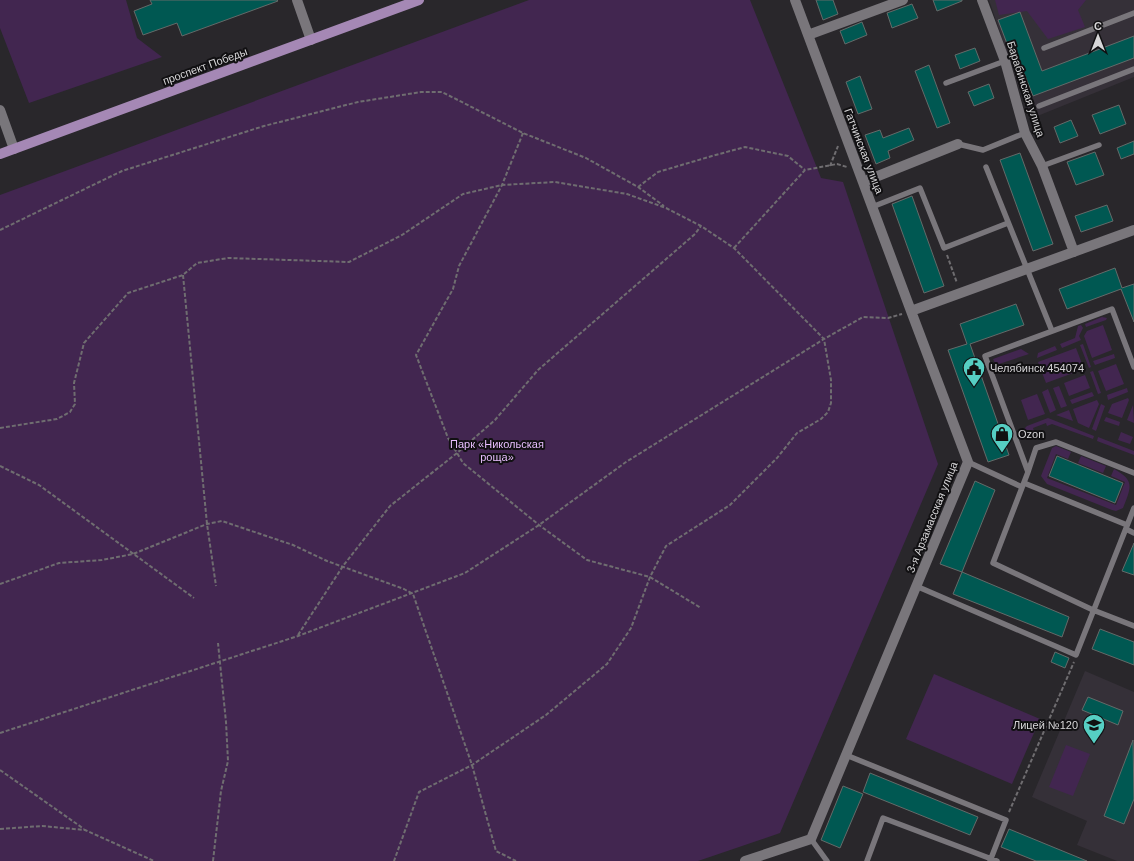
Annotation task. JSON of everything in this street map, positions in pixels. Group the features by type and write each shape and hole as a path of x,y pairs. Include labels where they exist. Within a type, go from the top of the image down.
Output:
{"main road":[{"name":"проспект Победы","path":"0,154 311,40 408,2 419,0"}],"street":[{"path":"297,0 311,40"},
{"name":"Гатчинская улица","path":"795,0 911,311"},
{"path":"808,35 903,0"},
{"name":"Барабинская улица","path":"982,0 1005,61 1025,134 1042,166 1074,252"},
{"path":"0,110 14,149"},
{"path":"863,182 958,144"},
{"path":"911,311 1134,230"},
{"name":"3-я Арзамасская улица","path":"811,839 968,462 911,311"},
{"path":"745,861 811,839"}],"lane":[{"path":"1044,48 1134,13"},
{"path":"946,83 1005,61"},
{"path":"1039,106 1134,69"},
{"path":"958,144 983,150 1025,134"},
{"path":"1042,166 1099,146"},
{"path":"986,167 1052,331"},
{"path":"872,207 920,188 944,248 1008,223"},
{"path":"1028,472 985,356 1112,309 1134,367"},
{"path":"1134,473 1056,442 1036,448 993,564 1093,610 1134,626"},
{"path":"968,462 1126,527 1134,532"},
{"path":"916,586 1076,655 1134,508"},
{"path":"846,755 1006,820 990,860"},
{"path":"867,861 883,818 990,860 997,861"},
{"path":"811,839 827,861"}],"path":[{"path":"0,230 122,172 264,126 358,102 421,92 442,92 523,133 586,158 638,187 666,208"},
{"path":"830,166 844,131"},
{"path":"523,133 502,185 459,266 453,290 416,355 448,438 463,463 539,526 587,560 650,577 701,608"},
{"path":"638,187 658,172 746,147 788,156 805,170"},
{"path":"734,248 805,170 837,164 859,171"},
{"path":"0,428 57,419 70,412 75,404 74,383 84,343 128,294 183,275 197,263 228,258 349,262 402,235 463,194 502,185 555,182 627,194 666,208 701,226 734,248 824,339 831,380 831,403 828,412 821,419 797,433 777,458 730,505 666,546 650,577 631,628 607,664 546,715 472,764 419,792 394,861"},
{"path":"298,636 343,566 390,506 457,453 495,420 538,370 695,234 701,226"},
{"path":"944,248 961,293"},
{"path":"183,275 207,524 216,586"},
{"path":"0,733 298,636 413,594 465,573 539,526 626,462 824,339 863,317 888,318 911,311"},
{"path":"0,466 39,485 194,598"},
{"path":"0,584 59,563 102,560 133,554 207,524 222,521 293,545 327,561 413,594 472,764 496,851 516,861"},
{"path":"213,861 221,791 228,761 218,643"},
{"path":"1006,820 1076,655"},
{"path":"0,770 85,830 154,861"},
{"path":"0,829 42,826 85,830"}],"shaded area":[{"path":"989,0 1134,0 1134,77 1030,119"},
{"name":"Лицей №120","path":"1085,671 1134,692 1134,861 1117,861 1077,845 1087,821 1032,797"}],"green space":[{"path":"0,0 126,0 137,38 162,57 29,103 0,28"},
{"name":"Парк «Никольская роща»","path":"529,0 750,0 821,178 843,182 938,464 780,833 698,861 0,861 0,195"},
{"path":"995,0 1086,0 1078,10 1085,27 1048,39 1027,11 999,15"},
{"path":"1102,317 1107,318 1106,320 1086,327 1085,324"},
{"path":"1081,325 1083,328 1079,336 1081,340 1062,348 1060,344 1075,338 1078,326"},
{"path":"1103,325 1112,350 1092,358 1084,336 1087,331"},
{"path":"1083,344 1091,367 1089,368 1080,345"},
{"path":"1055,346 1057,350 1037,358 1038,353"},
{"path":"1076,348 1084,369 1046,383 1038,362"},
{"path":"1021,349 1029,354 996,365 993,359"},
{"path":"1114,354 1115,358 1095,365 1093,361"},
{"path":"1116,364 1124,384 1106,391 1098,371"},
{"path":"1093,371 1101,393 1098,394 1090,372"},
{"path":"1085,375 1090,388 1069,396 1064,383"},
{"path":"1059,386 1067,406 1061,408 1053,388"},
{"path":"1127,388 1128,392 1108,400 1107,395"},
{"path":"1048,389 1056,410 1050,413 1042,392"},
{"path":"1092,392 1094,396 1072,404 1070,400"},
{"path":"1037,394 1045,414 1028,420 1021,400"},
{"path":"1128,398 1129,400 1122,418 1108,413 1112,404"},
{"path":"1097,400 1099,404 1089,428 1078,423 1073,409"},
{"path":"1101,404 1105,406 1096,431 1092,429"},
{"path":"1133,405 1134,423 1127,420"},
{"path":"1069,410 1073,421 1056,415"},
{"path":"1106,417 1120,422 1119,426 1104,421"},
{"path":"1048,418 1094,436 1093,439 1052,424 1047,426 1046,423 1033,428 1034,431 1028,433 1022,431 1027,426"},
{"path":"1121,432 1133,437 1130,444 1118,440"},
{"path":"1098,437 1134,451 1134,455 1097,441"},
{"path":"1056,446 1071,452 1068,459 1056,454 1047,478 1116,505 1125,482 1111,476 1114,469 1128,480 1129,484 1128,494 1123,508 1116,511 1112,510 1047,484 1041,476 1052,448"},
{"path":"1081,456 1106,466 1103,473 1078,463"},
{"path":"934,674 1040,719 1012,784 906,739"},
{"path":"1066,745 1090,754 1073,796 1049,787"}],"building":[{"path":"150,0 278,1 182,36 177,23 143,35 134,11 152,4"},
{"path":"816,0 833,0 838,14 823,20"},
{"path":"933,0 962,0 962,1 937,11"},
{"path":"912,4 918,18 892,28 887,13"},
{"path":"1020,12 1042,71 1134,36 1134,58 1033,96 1024,73 1019,75 998,20"},
{"path":"862,22 867,35 845,44 840,31"},
{"path":"975,48 980,61 960,69 955,55"},
{"path":"929,65 950,123 937,128 915,71"},
{"path":"860,76 872,109 858,114 846,82"},
{"path":"989,84 994,98 974,106 968,92"},
{"path":"1119,105 1126,124 1100,134 1092,115"},
{"path":"1071,120 1078,136 1060,143 1054,127"},
{"path":"909,128 914,140 888,151 890,158 876,164 865,135 880,130 883,138"},
{"path":"1134,141 1134,154 1121,159 1117,148"},
{"path":"1095,152 1104,175 1076,185 1067,162"},
{"path":"1020,153 1053,244 1033,251 1000,160"},
{"path":"912,196 944,286 924,293 892,204"},
{"path":"1107,205 1113,221 1081,232 1075,216"},
{"path":"1115,268 1122,288 1134,284 1134,322 1121,289 1067,309 1059,289"},
{"path":"1016,304 1024,325 970,344 1009,455 988,462 948,350 967,344 960,324"},
{"path":"1057,456 1123,483 1115,503 1049,476"},
{"path":"975,481 995,490 962,572 940,564"},
{"path":"1134,543 1134,575 1122,571"},
{"path":"962,572 1069,617 1062,637 953,594"},
{"path":"1100,629 1134,642 1134,665 1092,649"},
{"path":"1055,652 1069,658 1065,668 1051,662"},
{"path":"1088,697 1123,711 1118,725 1082,710"},
{"path":"1133,740 1134,799 1124,824 1104,816"},
{"path":"870,773 978,817 970,835 863,792"},
{"path":"843,786 863,794 840,848 821,840"},
{"path":"1009,829 1087,861 1036,861 1001,847"}],"place":[{"name":"Челябинск 454074","path":"974,388"},
{"name":"Ozon","path":"1002,454"},
{"name":"Лицей №120","path":"1094,744"}]}
